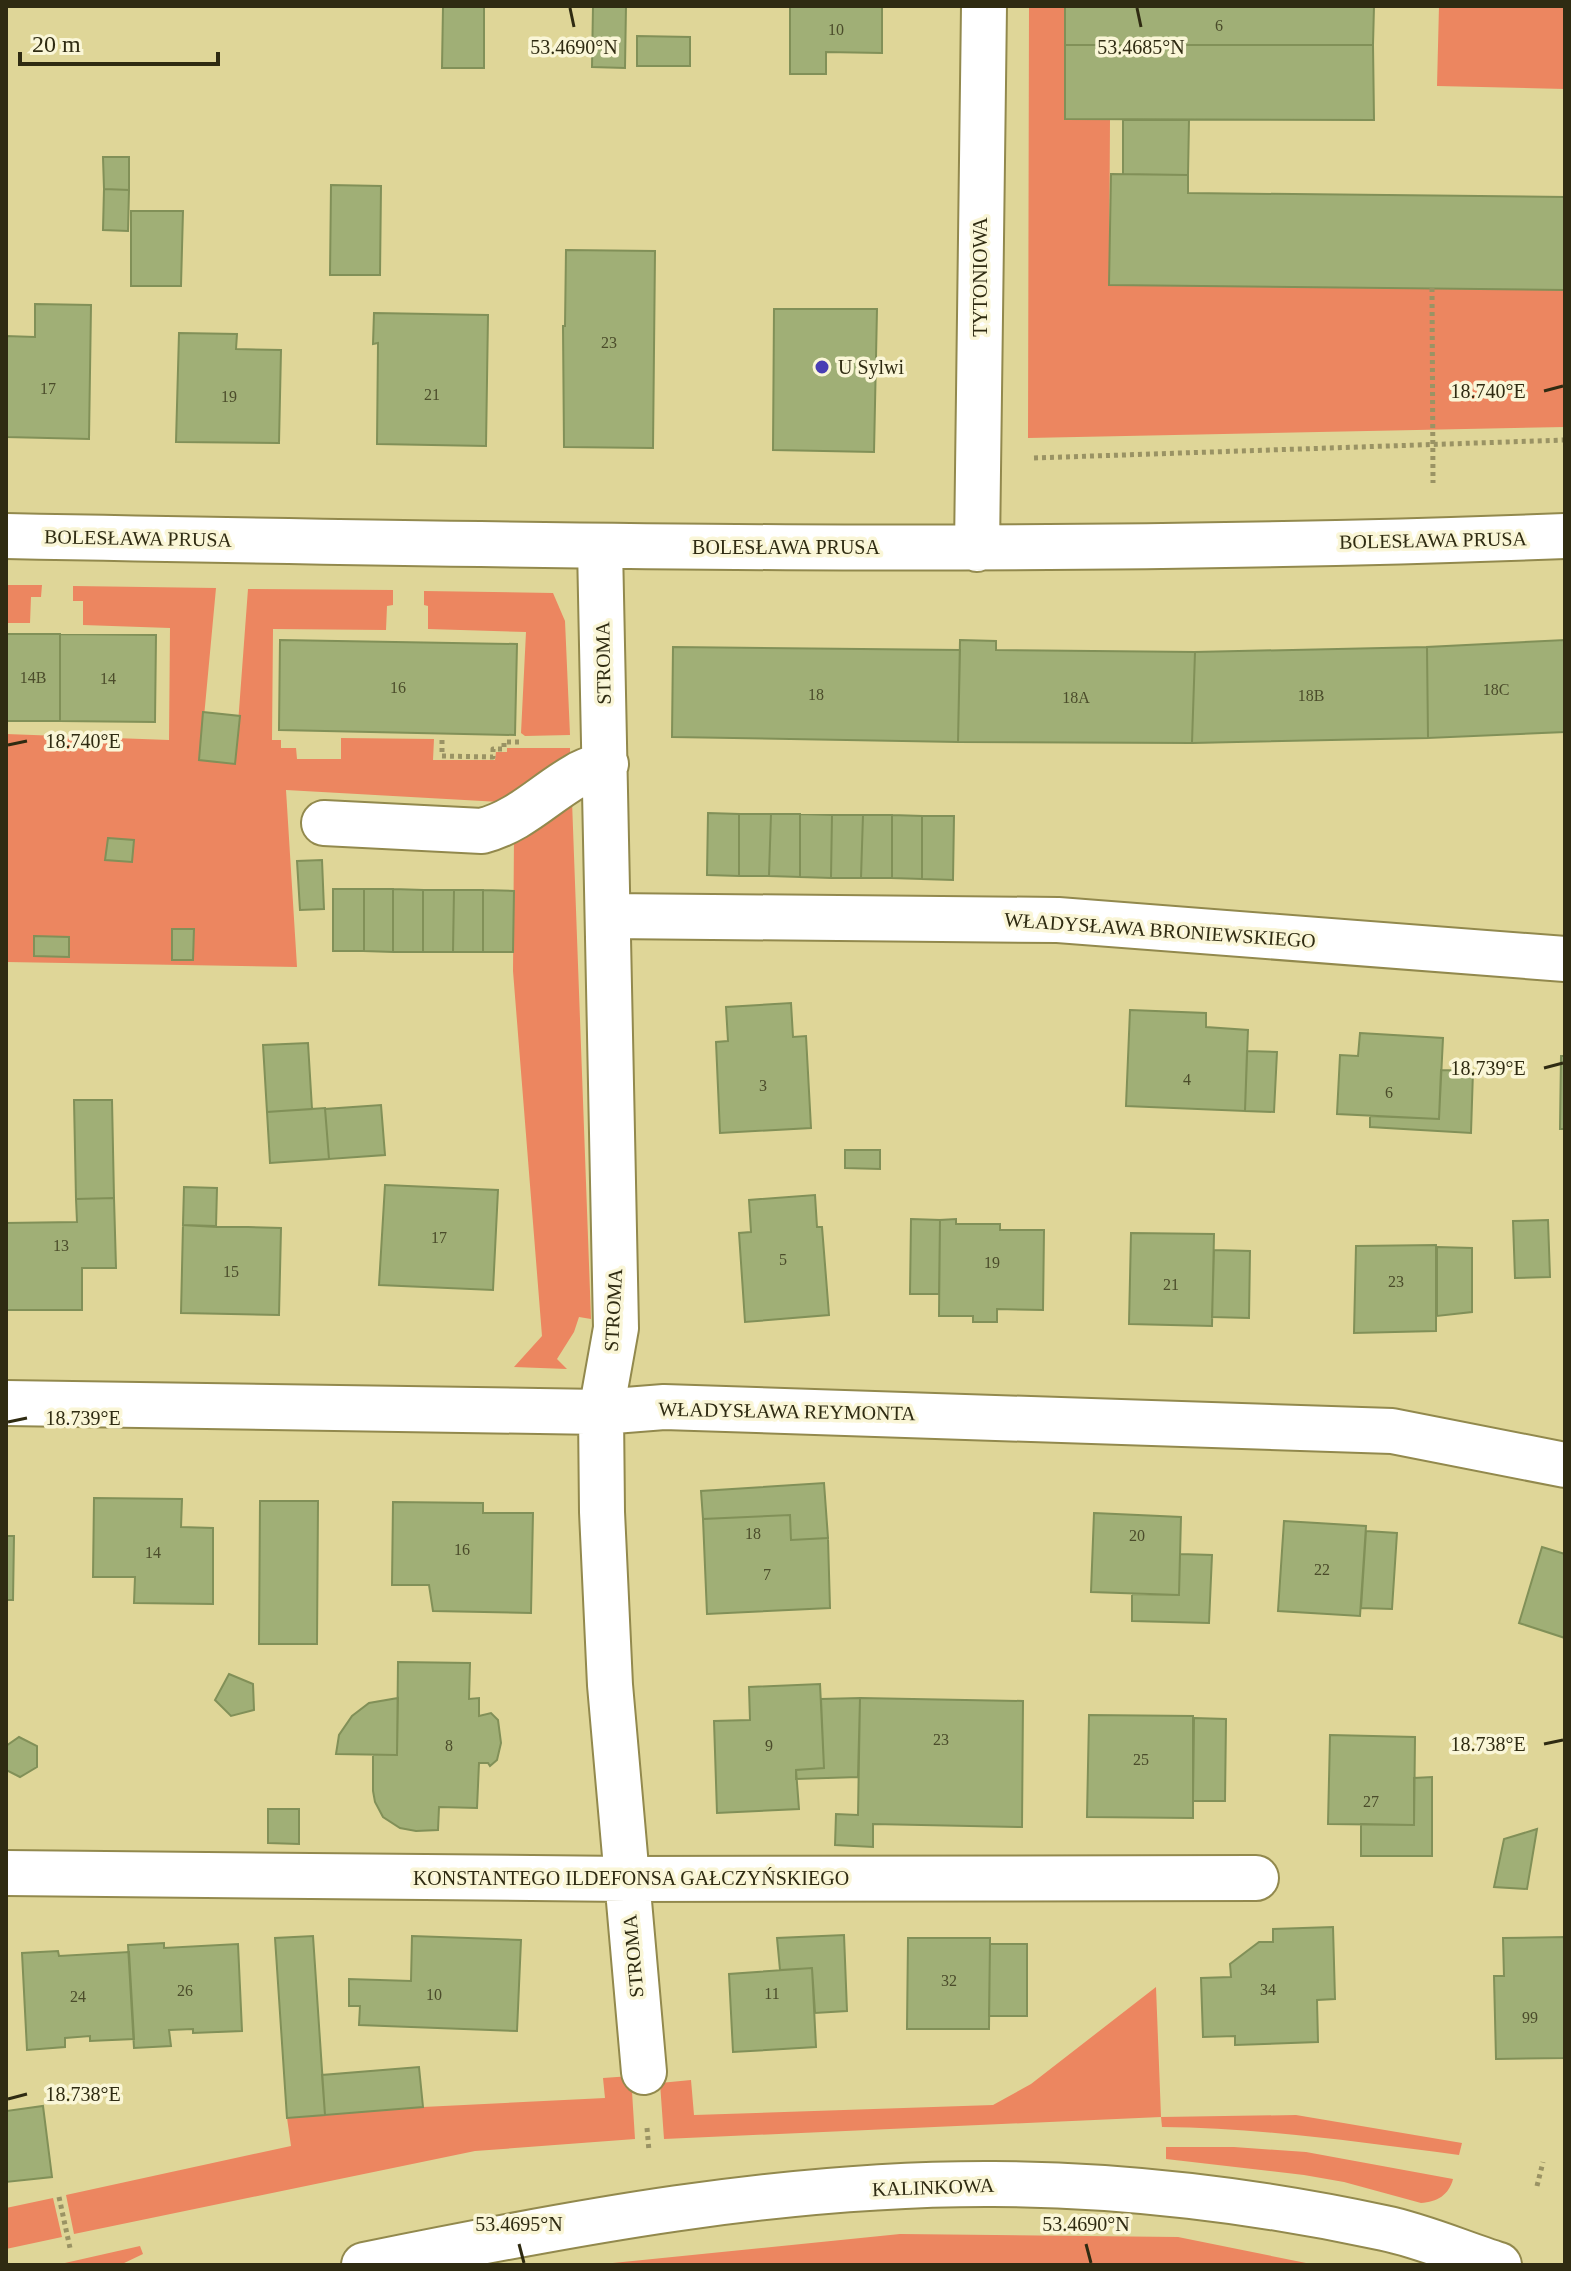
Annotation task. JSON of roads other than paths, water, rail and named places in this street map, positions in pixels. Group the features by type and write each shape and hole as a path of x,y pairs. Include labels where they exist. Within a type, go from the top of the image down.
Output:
{"street":[{"name":"TYTONIOWA","path":"977,549 984,6"},
{"name":"BOLESŁAWA PRUSA","path":"6,536 600,547 977,549 1565,536"},
{"name":"STROMA","path":"600,547 616,1328 601,1412 602,1512 610,1685 644,2072"},
{"path":"324,823 482,831 526,813 578,774 606,764"},
{"name":"WŁADYSŁAWA BRONIEWSKIEGO","path":"609,916 1058,920 1565,959"},
{"name":"WŁADYSŁAWA REYMONTA","path":"6,1403 601,1412 664,1407 1392,1431 1565,1465"},
{"name":"KONSTANTEGO ILDEFONSA GAŁCZYŃSKIEGO","path":"6,1873 627,1879 1256,1878"},
{"name":"KALINKOWA","path":"364,2265 663,2210 822,2192 993,2184 1095,2189 1236,2202 1386,2228 1499,2265"}],"place":[{"name":"U Sylwi","path":"822,367"}]}
